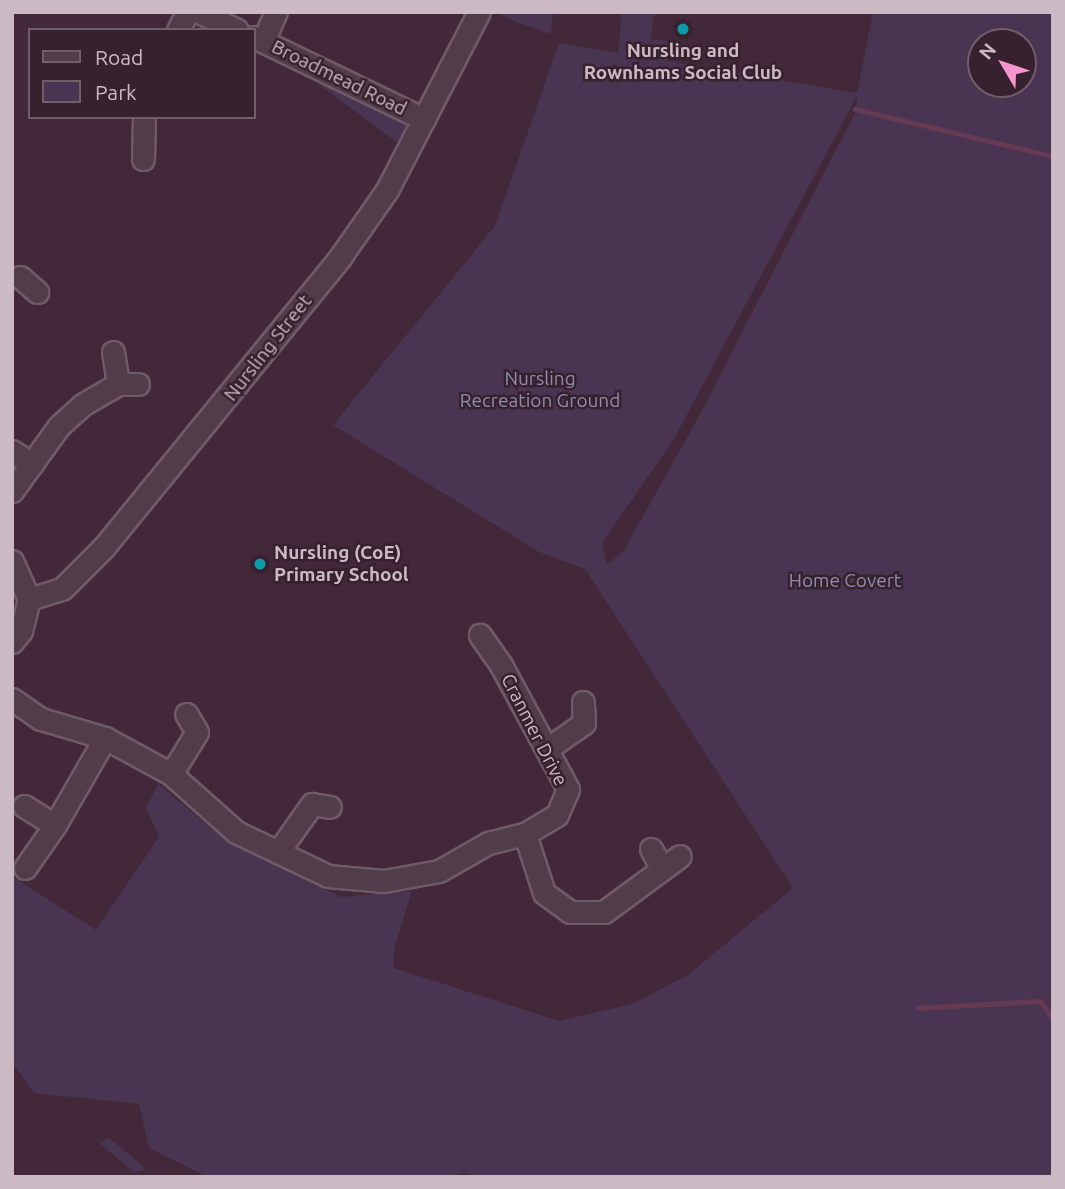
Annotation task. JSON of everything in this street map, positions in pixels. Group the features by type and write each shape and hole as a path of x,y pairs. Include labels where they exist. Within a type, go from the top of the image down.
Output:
{"street":[{"path":"179,28 187,12"},
{"path":"199,12 233,28"},
{"path":"258,39 276,12"},
{"name":"Nursling Street","path":"29,599 71,582 196,438 341,256 387,190 479,12"},
{"name":"Broadmead Road","path":"258,39 424,119"},
{"path":"143,159 144,119"},
{"path":"18,274 37,292"},
{"path":"12,491 59,426 82,405 128,384 113,352"},
{"path":"12,451 32,464"},
{"path":"12,561 29,599 21,631 12,642"},
{"name":"Cranmer Drive","path":"12,699 41,719 105,738 171,774 236,832 328,876 384,881 439,871 488,843 525,834 556,815 568,789 547,749 509,660 480,635"},
{"path":"547,749 589,717"},
{"path":"171,774 199,726"},
{"path":"25,868 55,825 105,738"},
{"path":"278,852 316,799"},
{"path":"24,806 55,825"},
{"path":"525,834 544,893 570,912 604,912 680,856"},
{"path":"651,849 662,869"}],"green space":[{"path":"495,12 553,12 551,34 516,22"},
{"name":"Home Covert","path":"622,12 659,12 653,17 651,39 669,41 667,61 857,93 873,12 1053,12 1053,1177 478,1177 463,1173 450,1177 208,1177 149,1148 139,1104 34,1093 12,1062 12,876 96,930 159,837 146,808 158,784 228,842 341,897 412,891 394,949 394,968 559,1021 632,1004 688,975 793,888 585,569 539,552 333,425 495,226 559,43 618,53","holes":["857,96 856,111 698,418 624,550 607,565 602,543 674,439"]},
{"path":"321,76 403,120 406,125 399,144 317,83"},
{"path":"108,1137 143,1166 144,1170 134,1172 100,1144"}],"waterway":[{"path":"855,109 1053,156"},
{"path":"918,1008 1041,1001 1053,1019"}],"place":[{"name":"Nursling and Rownhams Social Club","path":"683,29"},
{"name":"Nursling (CoE) Primary School","path":"260,564"}],"park label":[{"name":"Nursling Recreation Ground","path":"540,390"}]}
